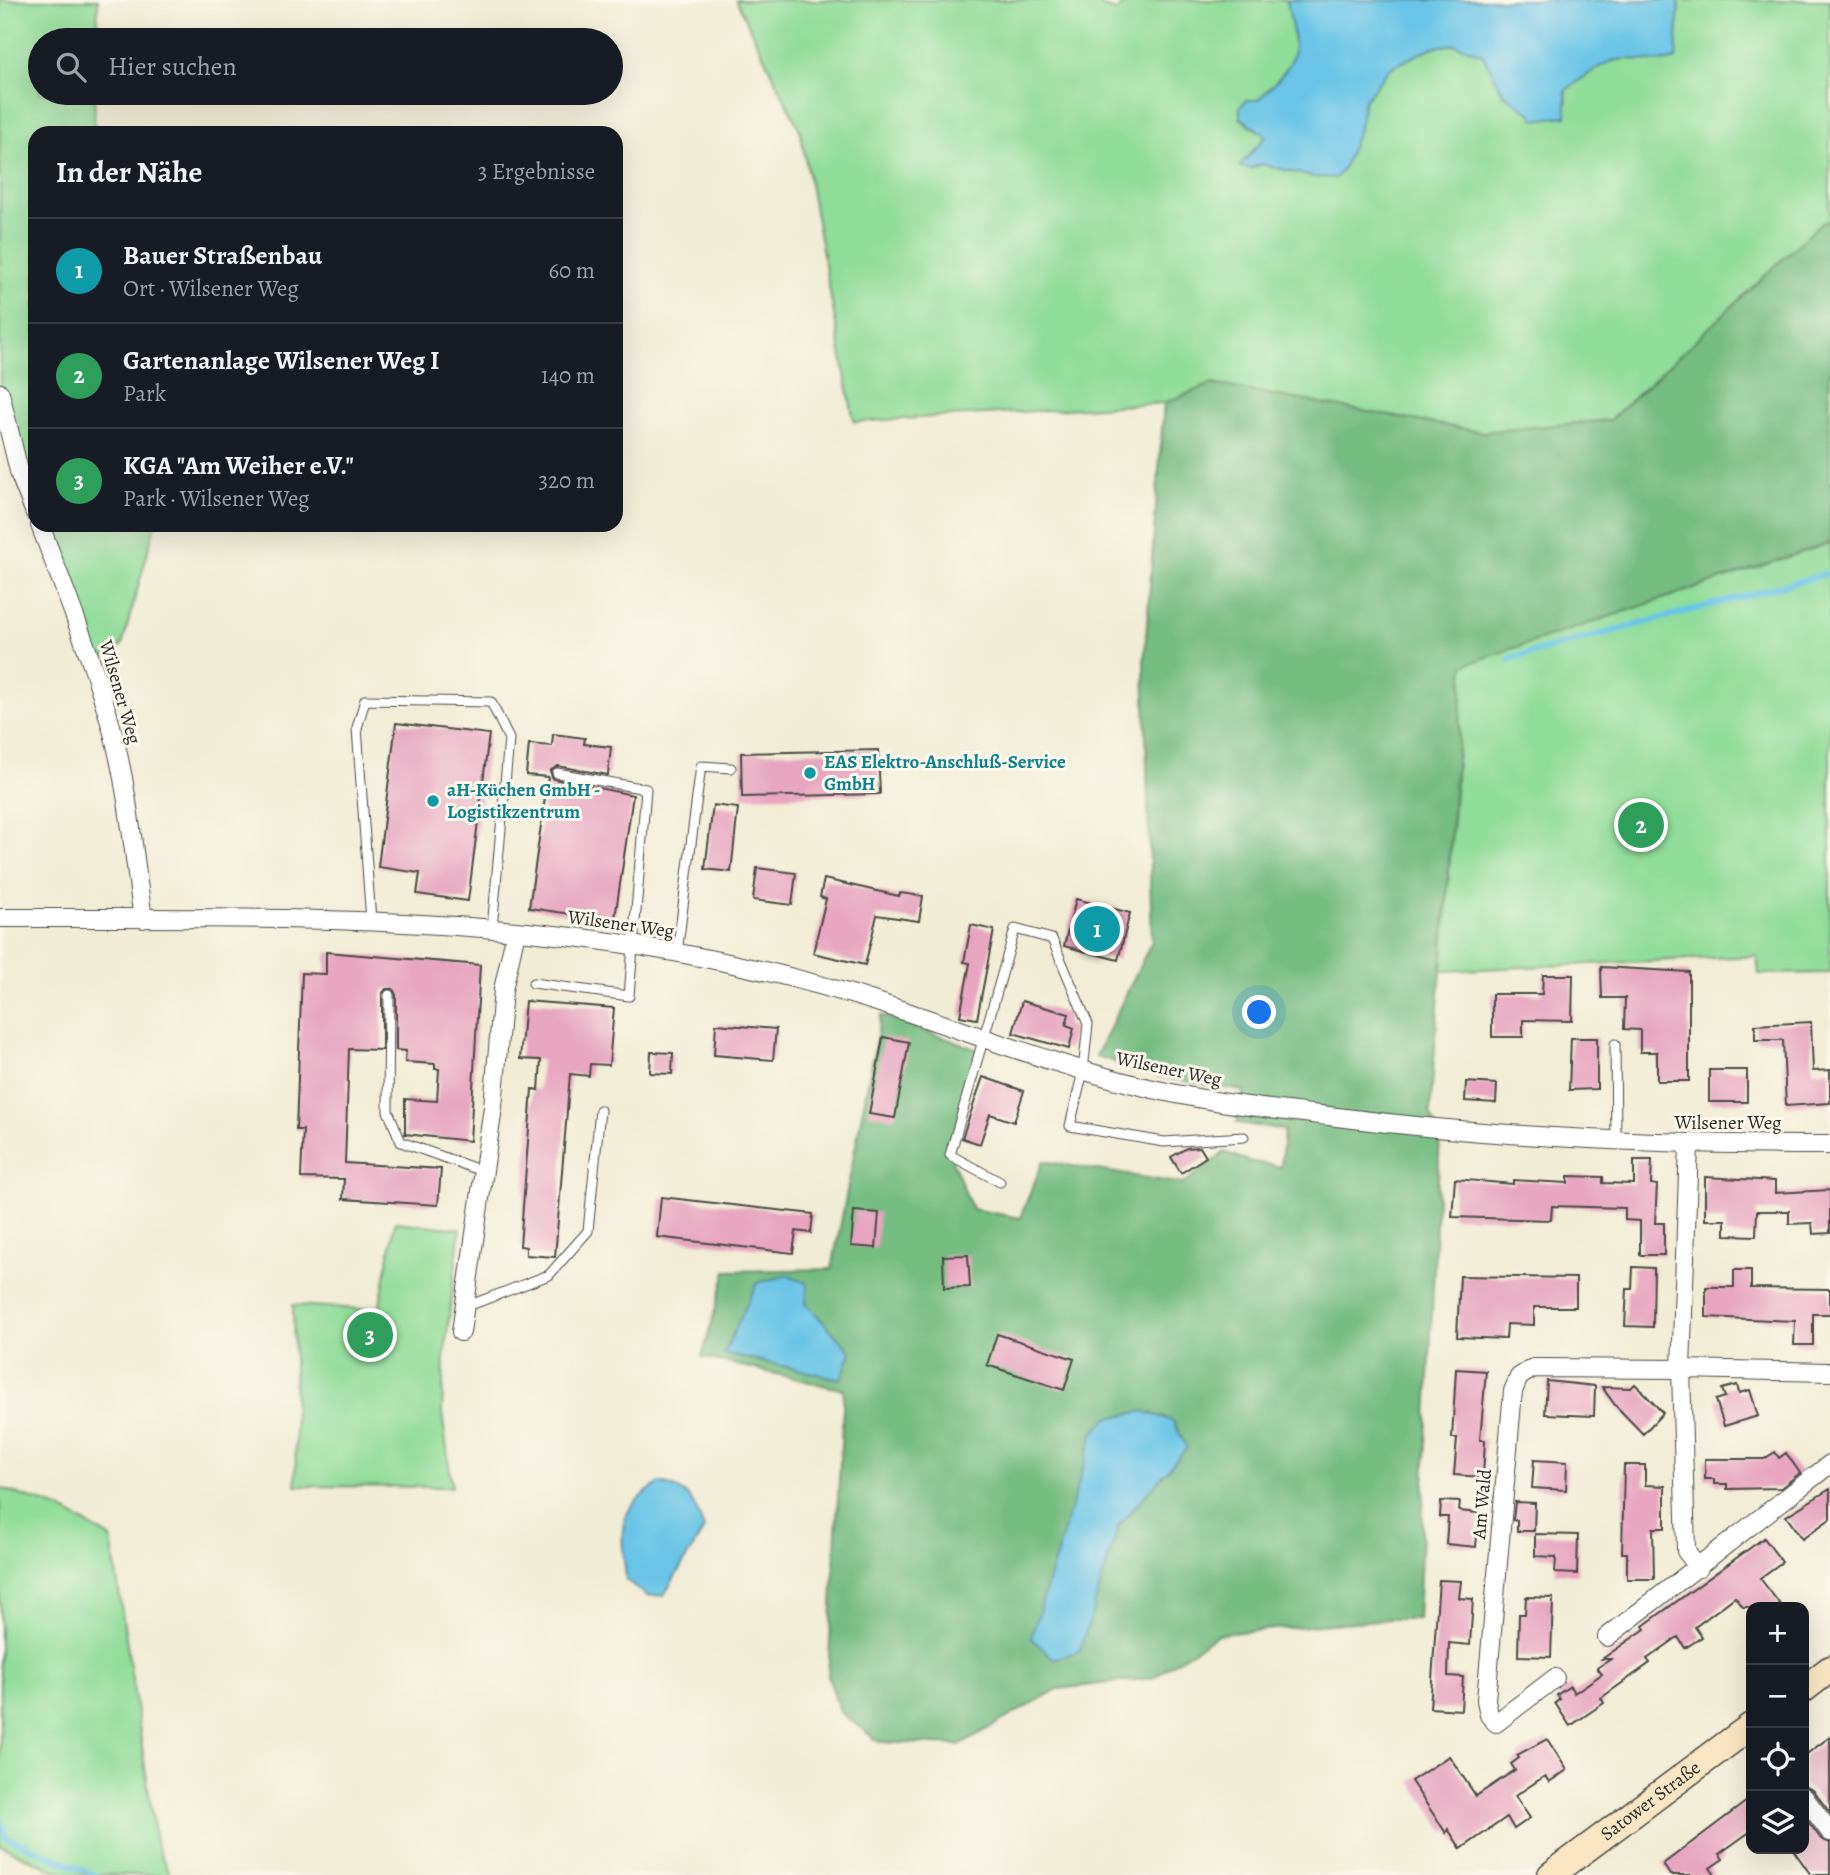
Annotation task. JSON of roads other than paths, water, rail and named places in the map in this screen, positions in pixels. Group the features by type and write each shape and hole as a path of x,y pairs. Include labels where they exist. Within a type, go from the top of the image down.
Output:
{"main road":[{"path":"1809,1685 1830,1669"},
{"name":"Satower Straße","path":"1551,1875 1750,1728"}],"street":[{"path":"0,393 20,475 28,495"},
{"name":"Wilsener Weg","path":"43,532 93,664 113,735 125,792 142,919"},
{"name":"Wilsener Weg","path":"0,918 371,921 516,931 634,946 761,969 837,990 1083,1071 1156,1089 1253,1107 1437,1130 1616,1142 1830,1145"},
{"path":"461,1332 485,1172 503,990 516,931"},
{"path":"1689,1145 1681,1369 1686,1550 1699,1568"},
{"name":"Am Wald","path":"1555,1678 1496,1723 1489,1714 1486,1700 1513,1391 1518,1377 1533,1368 1830,1372"},
{"path":"1608,1637 1830,1464"},
{"path":"1809,1804 1830,1832"}],"lane":[{"path":"371,921 357,728 365,700 491,702 509,739 492,929"},
{"path":"677,953 701,766 731,768"},
{"path":"533,983 629,996 646,789 557,774"},
{"path":"1000,1182 950,1156 1015,929 1052,939 1088,1024 1083,1071 1070,1126 1164,1142 1244,1138"},
{"path":"389,995 388,1111 401,1142 485,1172"},
{"path":"1615,1044 1616,1142"},
{"path":"465,1307 549,1275 588,1231 600,1110"}],"water":[{"path":"1287,0 1679,0 1676,59 1625,59 1609,62 1566,90 1566,116 1535,120 1531,113 1504,94 1482,54 1455,44 1433,47 1390,68 1364,101 1358,132 1344,167 1336,178 1312,177 1262,164 1252,168 1239,167 1266,136 1240,117 1240,107 1246,100 1258,100 1282,75 1293,56 1293,34"},
{"path":"789,1275 808,1284 806,1303 851,1352 841,1379 724,1353 757,1283"},
{"path":"1143,1411 1173,1421 1187,1448 1119,1525 1080,1651 1054,1659 1031,1638 1094,1432 1108,1418"},
{"path":"660,1483 678,1489 690,1498 704,1529 664,1595 647,1596 626,1580 624,1524 634,1503"}],"waterway":[{"path":"1509,659 1830,573"},
{"path":"0,1821 6,1837 95,1875"}],"place":[{"name":"EAS Elektro-Anschluß-Service GmbH","path":"810,773"},
{"name":"aH-Küchen GmbH - Logistikzentrum","path":"433,801"},
{"name":"Gartenanlage Wilsener Weg I","path":"1641,825"},
{"name":"Bauer Straßenbau","path":"1097,929"},
{"name":"KGA \"Am Weiher e.V.\"","path":"370,1335"}]}
